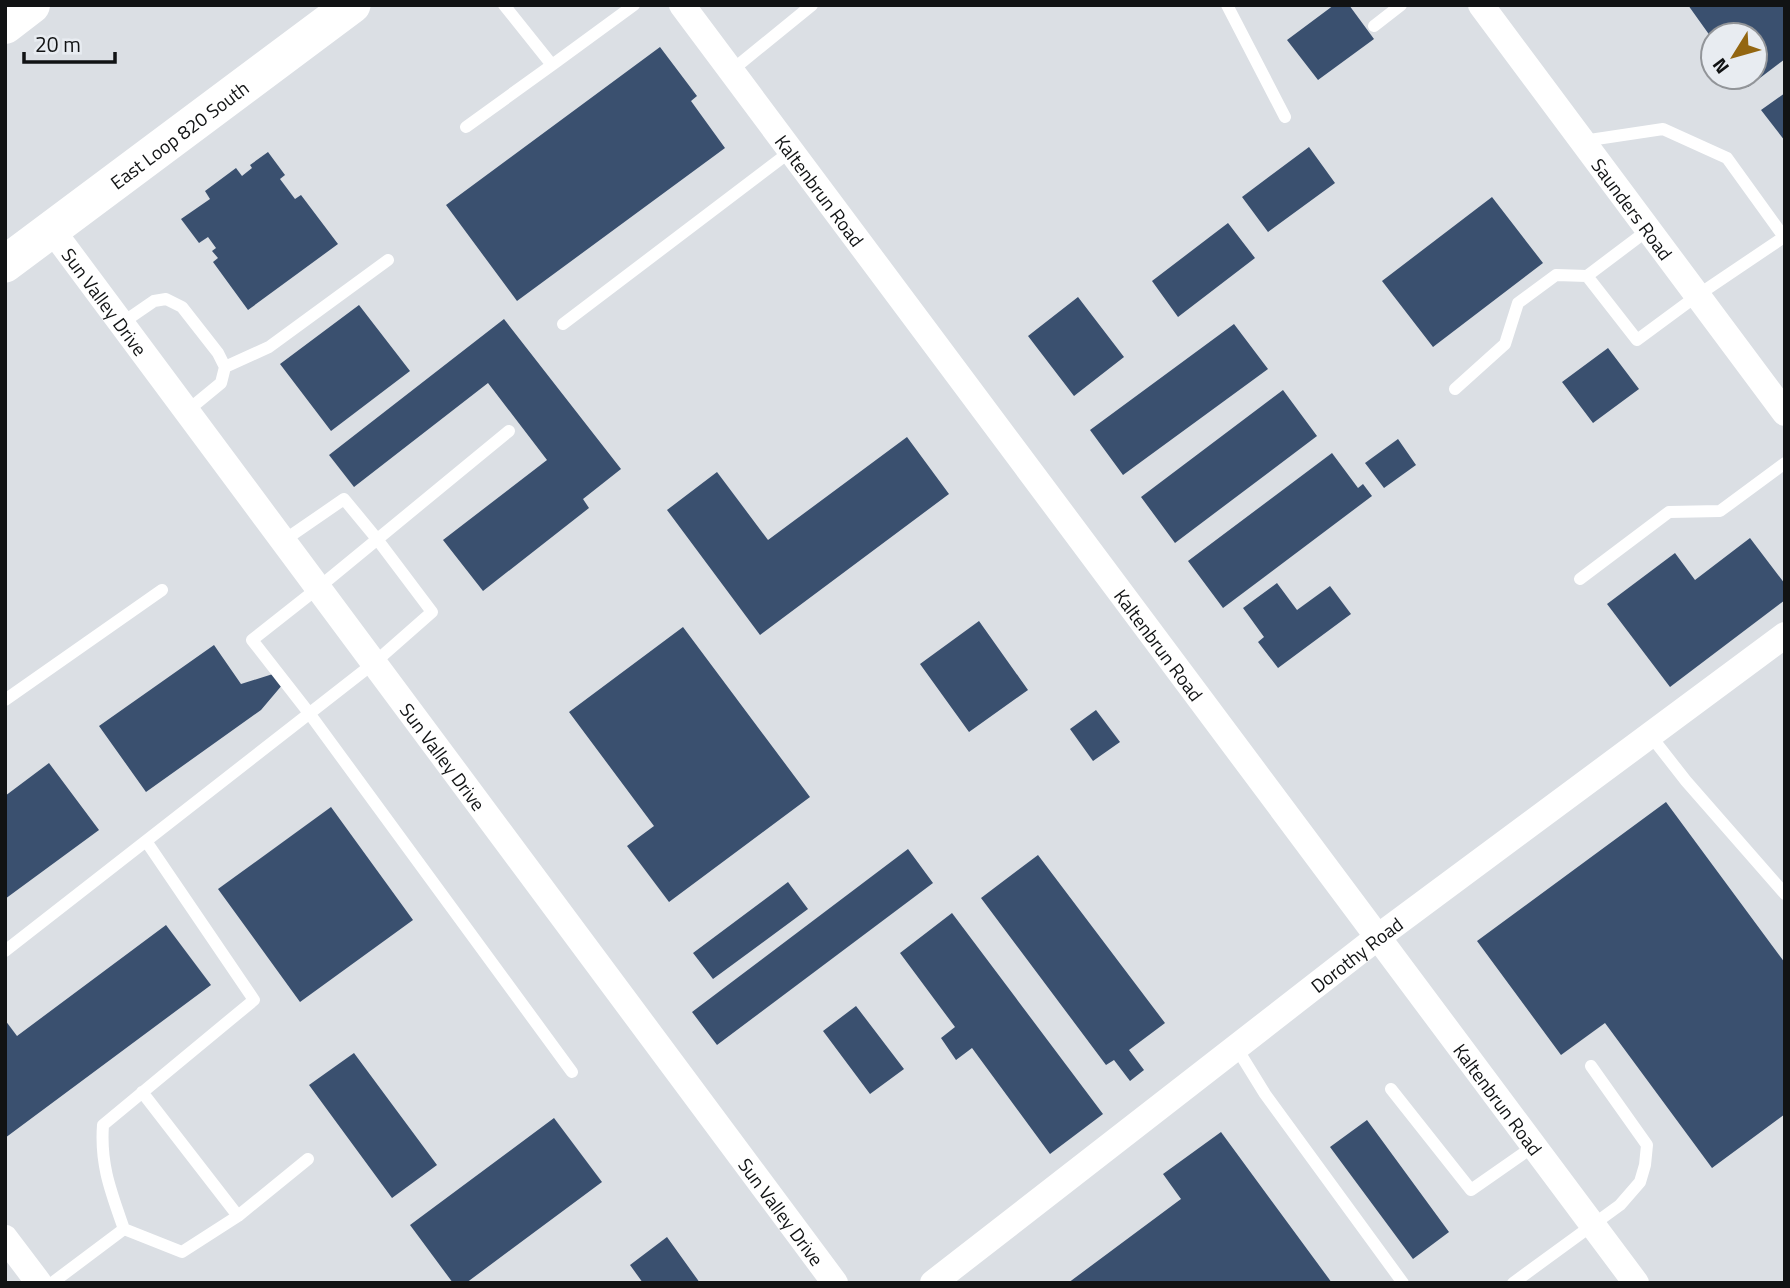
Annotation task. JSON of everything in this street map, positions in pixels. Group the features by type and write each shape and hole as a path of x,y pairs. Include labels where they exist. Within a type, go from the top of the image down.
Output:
{"highway":[{"path":"5,24 31,5"}],"main road":[{"name":"East Loop 820 South","path":"5,264 352,5"}],"street":[{"name":"Kaltenbrun Road","path":"682,5 1636,1283"},
{"name":"Saunders Road","path":"1481,5 1785,413"},
{"name":"Sun Valley Drive","path":"52,230 835,1283"},
{"name":"Dorothy Road","path":"933,1283 1378,937 1785,635"},
{"path":"5,1238 39,1283"}],"lane":[{"path":"504,5 552,65"},
{"path":"466,127 634,5"},
{"path":"731,71 812,5"},
{"path":"1227,5 1285,117"},
{"path":"1374,26 1401,5"},
{"path":"1583,142 1663,129 1727,158 1784,237 1637,340 1587,276"},
{"path":"563,324 791,151"},
{"path":"1455,389 1505,344 1518,303 1556,275 1587,276 1648,230"},
{"path":"225,367 269,347 388,260"},
{"path":"122,323 154,301 166,299 183,307 218,353 225,367 221,383 187,411"},
{"path":"509,431 252,640 309,713 572,1072"},
{"path":"1580,579 1669,512 1720,511 1785,463"},
{"path":"5,951 374,663 432,612 344,499 283,541"},
{"path":"5,700 162,590"},
{"path":"1650,735 1686,781 1785,894"},
{"path":"146,841 254,1000 103,1125 101,1146 106,1176 124,1229 182,1252 238,1216 308,1159"},
{"path":"1236,1047 1265,1094 1403,1283"},
{"path":"1513,1283 1620,1205 1640,1182 1647,1145 1591,1066"},
{"path":"1391,1088 1471,1190 1534,1146"},
{"path":"142,1093 238,1216"},
{"path":"52,1283 124,1229"}],"building":[{"path":"1334,5 1349,5 1374,39 1318,80 1287,40"},
{"path":"1688,5 1785,5 1785,59 1769,71 1769,21 1699,21"},
{"path":"660,47 697,96 691,101 725,148 517,301 446,205"},
{"path":"1785,93 1785,141 1761,110"},
{"path":"1309,147 1335,183 1268,232 1242,197"},
{"path":"268,152 285,175 280,179 295,199 301,195 338,244 248,310 213,262 218,258 212,251 216,248 208,237 199,243 181,219 210,199 205,191 236,168 242,176 252,168 250,165"},
{"path":"1492,197 1543,263 1433,347 1382,281"},
{"path":"1228,223 1255,258 1178,317 1152,281"},
{"path":"1078,297 1124,357 1074,396 1028,336"},
{"path":"359,305 410,371 331,431 280,364"},
{"path":"504,319 621,469 583,499 589,508 483,591 443,540 547,460 488,383 354,487 329,455"},
{"path":"1234,324 1268,369 1123,475 1090,430"},
{"path":"1608,348 1639,389 1593,423 1562,382"},
{"path":"1283,390 1317,436 1175,543 1141,497"},
{"path":"907,437 949,494 760,635 667,510 717,472 768,540"},
{"path":"1398,439 1416,465 1384,488 1365,463"},
{"path":"1332,453 1358,488 1363,484 1372,496 1223,608 1188,561"},
{"path":"1750,538 1785,584 1785,600 1670,687 1607,604 1675,553 1695,580"},
{"path":"1277,583 1297,610 1330,586 1351,614 1278,668 1258,642 1264,637 1243,608"},
{"path":"979,621 1028,690 969,732 920,664"},
{"path":"683,627 810,797 669,902 627,846 654,826 569,712"},
{"path":"214,645 241,684 276,673 283,684 261,710 146,792 99,726"},
{"path":"1096,710 1120,742 1093,761 1070,729"},
{"path":"49,763 99,830 5,899 5,796"},
{"path":"1666,802 1785,963 1785,1114 1712,1168 1605,1023 1561,1055 1477,941"},
{"path":"331,807 413,920 300,1002 218,889"},
{"path":"908,849 933,883 717,1045 692,1012"},
{"path":"1038,855 1165,1023 1129,1050 1144,1070 1130,1081 1114,1060 1106,1065 981,898"},
{"path":"788,882 808,909 713,979 693,953"},
{"path":"952,913 1103,1114 1050,1154 972,1048 956,1060 941,1038 955,1027 900,953"},
{"path":"166,925 211,985 5,1138 5,1020 17,1036"},
{"path":"856,1006 904,1069 870,1094 823,1031"},
{"path":"354,1053 437,1165 392,1198 309,1085"},
{"path":"554,1118 602,1182 466,1283 453,1283 410,1225"},
{"path":"1367,1120 1449,1232 1413,1259 1330,1147"},
{"path":"1221,1132 1332,1283 1068,1283 1181,1199 1163,1174"},
{"path":"667,1237 700,1283 643,1283 630,1265"}]}
